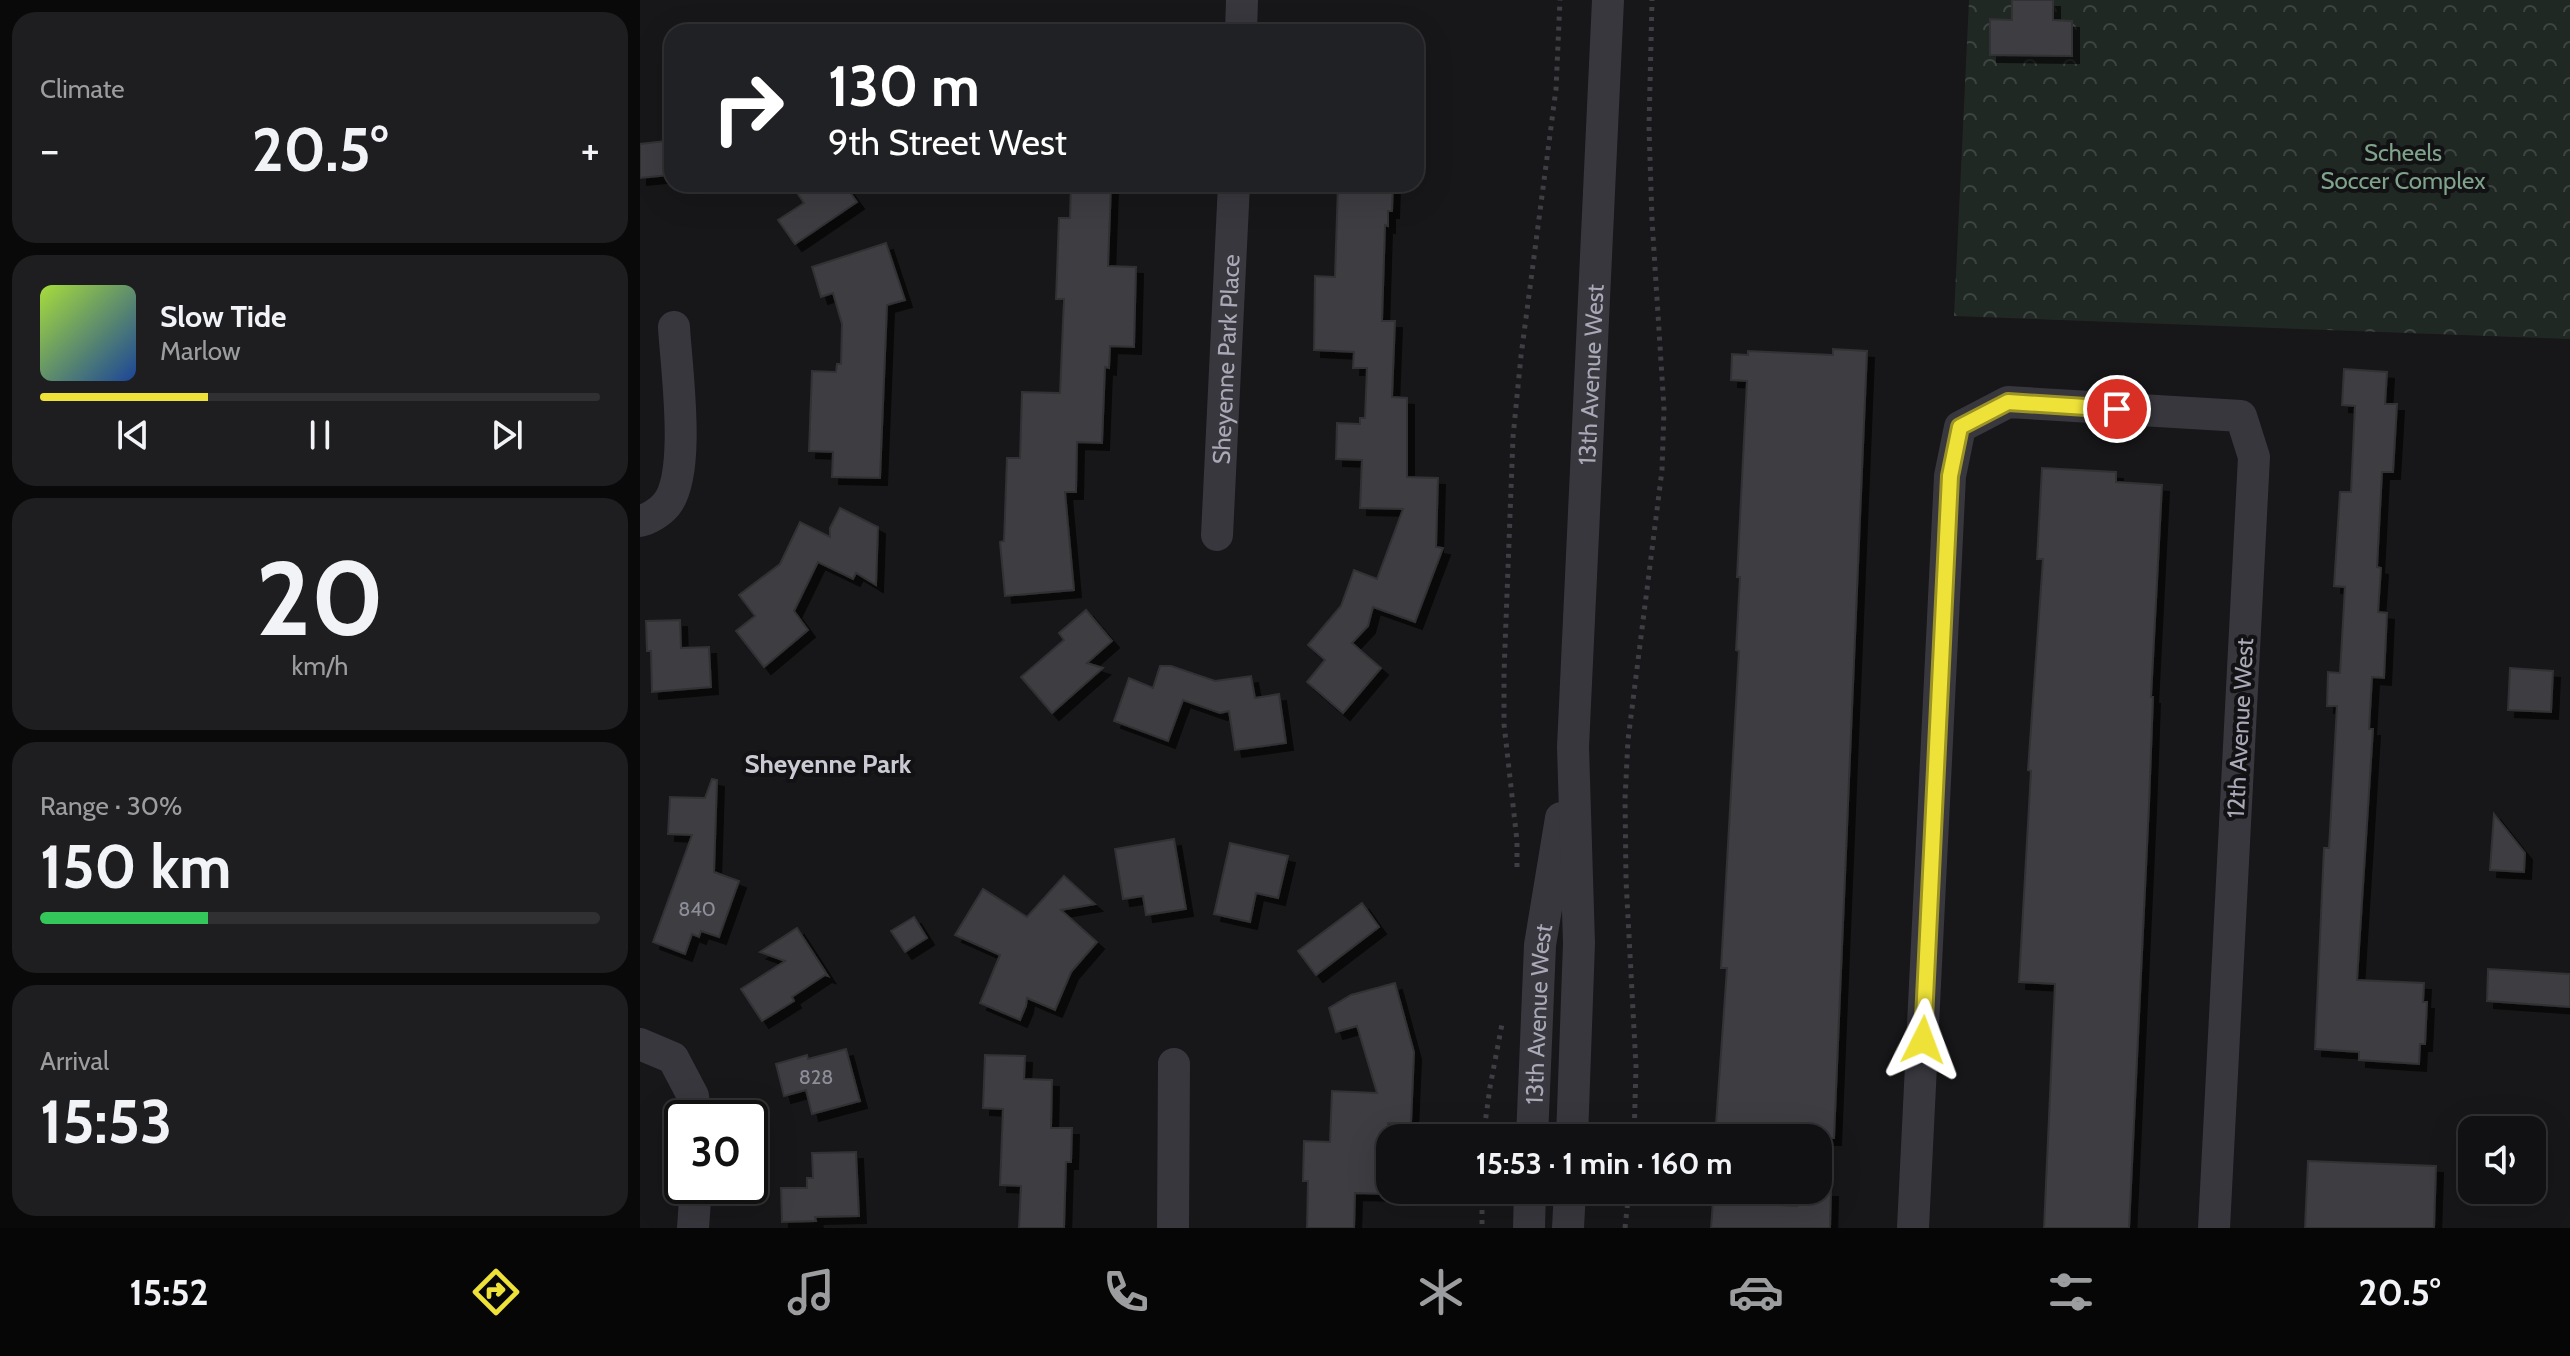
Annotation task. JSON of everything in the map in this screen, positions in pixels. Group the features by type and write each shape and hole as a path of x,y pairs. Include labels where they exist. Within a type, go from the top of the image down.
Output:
{"street":[{"path":"1241,24 1242,0"},
{"name":"13th Avenue West","path":"1573,1124 1579,943 1573,747 1608,0"},
{"name":"Sheyenne Park Place","path":"1217,535 1234,192"},
{"path":"640,521 667,504 679,473 680,429 674,327"},
{"name":"12th Avenue West","path":"1913,1228 1950,476 1960,427 2008,402 2241,416 2254,457 2214,1228"},
{"name":"13th Avenue West","path":"1533,1124 1540,945 1573,747"},
{"path":"640,1044 673,1058 693,1100"},
{"path":"1173,1228 1174,1064"},
{"path":"693,1228 695,1204"},
{"path":"1529,1228 1530,1204"},
{"path":"1568,1228 1569,1204"}],"path":[{"path":"1517,870 1517,841 1504,724 1513,437 1556,89 1560,0"},
{"path":"1634,1124 1636,1067 1625,799 1628,740 1662,470 1663,425 1649,142 1652,0"},
{"path":"1485,1124 1504,1014"},
{"path":"1482,1204 1482,1228"},
{"path":"1625,1228 1628,1204"}],"green space":[{"name":"Scheels Soccer Complex","path":"1969,0 2570,0 2570,339 1954,316"}],"building":[{"path":"2012,0 2053,0 2053,20 2072,21 2072,56 1990,55 1990,19 2012,20"},
{"path":"664,141 664,176 640,178 640,144"},
{"path":"796,192 850,192 857,202 795,244 778,220 804,203"},
{"path":"1071,192 1111,192 1108,266 1136,267 1134,347 1110,346 1109,368 1105,367 1102,443 1077,442 1076,492 1065,492 1074,590 1005,596 1000,542 1004,541 1007,458 1020,458 1022,392 1060,393 1064,299 1056,299 1059,218 1070,218"},
{"path":"1338,192 1393,192 1392,211 1388,211 1388,226 1385,225 1382,321 1395,321 1392,397 1407,398 1407,477 1438,478 1436,547 1443,548 1415,622 1373,607 1368,626 1352,643 1381,668 1343,713 1307,682 1325,660 1308,645 1341,606 1354,570 1377,579 1403,509 1360,508 1362,460 1336,459 1337,423 1360,424 1360,418 1365,418 1367,368 1353,368 1354,352 1314,350 1315,276 1335,277"},
{"path":"886,243 905,300 887,305 880,478 832,477 833,452 809,451 812,371 836,372 837,364 841,364 842,324 833,293 821,297 812,267"},
{"path":"1833,349 1867,351 1832,1138 1832,1124 1716,1124 1727,968 1721,968 1739,651 1736,650 1740,577 1737,577 1747,381 1731,380 1732,354 1748,355 1748,351 1833,355"},
{"path":"2344,369 2387,372 2385,404 2397,404 2393,472 2382,472 2377,567 2381,568 2378,612 2387,613 2384,678 2372,677 2369,729 2373,729 2357,980 2424,983 2423,1002 2427,1002 2425,1044 2420,1044 2419,1064 2359,1060 2359,1052 2315,1049 2324,848 2329,848 2337,706 2327,706 2328,672 2340,673 2345,587 2334,586 2340,492 2351,492 2355,406 2342,405"},
{"path":"2042,468 2116,472 2116,482 2162,485 2129,1228 2044,1228 2055,984 2019,982 2031,771 2028,770 2043,559 2037,559"},
{"path":"840,508 878,527 876,585 856,573 853,579 818,562 794,611 808,630 764,667 736,631 755,616 739,595 780,564 800,522 830,537 830,528"},
{"path":"1086,610 1112,641 1087,663 1103,668 1052,713 1021,677 1064,640 1059,633"},
{"path":"680,620 681,648 709,647 711,687 652,692 651,651 647,651 646,621"},
{"path":"1160,666 1171,666 1215,681 1251,676 1255,698 1279,694 1286,743 1235,750 1229,711 1220,713 1183,700 1168,741 1114,721 1129,678 1153,688"},
{"path":"2510,668 2553,671 2551,712 2508,710"},
{"path":"712,779 717,780 714,872 739,881 719,937 701,931 699,937 692,934 685,954 653,942 692,835 668,834 670,797 705,798"},
{"path":"2494,814 2525,853 2524,872 2490,870"},
{"path":"1174,839 1186,909 1146,915 1143,896 1123,899 1115,849"},
{"path":"1230,843 1288,856 1278,898 1256,893 1250,922 1214,914"},
{"path":"1064,876 1095,904 1061,910 1097,942 1071,972 1055,1010 1027,998 1020,1020 980,1003 1000,955 955,935 983,889 1027,917"},
{"path":"1362,903 1379,927 1316,975 1298,951"},
{"path":"914,917 927,938 905,952 891,931"},
{"path":"797,928 828,976 792,997 794,1001 762,1021 741,989 785,961 760,952"},
{"path":"2488,969 2570,974 2570,1007 2487,1001"},
{"path":"1395,983 1414,1052 1411,1123 1376,1124 1376,1194 1355,1193 1354,1228 1307,1228 1308,1181 1303,1181 1304,1141 1330,1142 1332,1091 1377,1093 1357,1026 1336,1032 1329,1008 1351,995"},
{"path":"846,1049 860,1101 812,1114 806,1090 784,1096 776,1064"},
{"path":"985,1055 1025,1056 1024,1079 1052,1080 1051,1128 1072,1128 1071,1162 1066,1162 1064,1228 1019,1228 1021,1186 1000,1185 1003,1109 983,1108"},
{"path":"856,1152 859,1216 815,1217 816,1221 782,1222 781,1188 807,1188 807,1178 813,1178 812,1153"},
{"path":"2308,1161 2436,1166 2434,1228 2305,1228"},
{"path":"1713,1204 1831,1204 1830,1228 1711,1228"}],"district":[{"name":"Sheyenne Park","path":"828,764"}],"route":[{"path":"1923,1040 1950,476 1960,427 2008,402 2117,409"}]}
